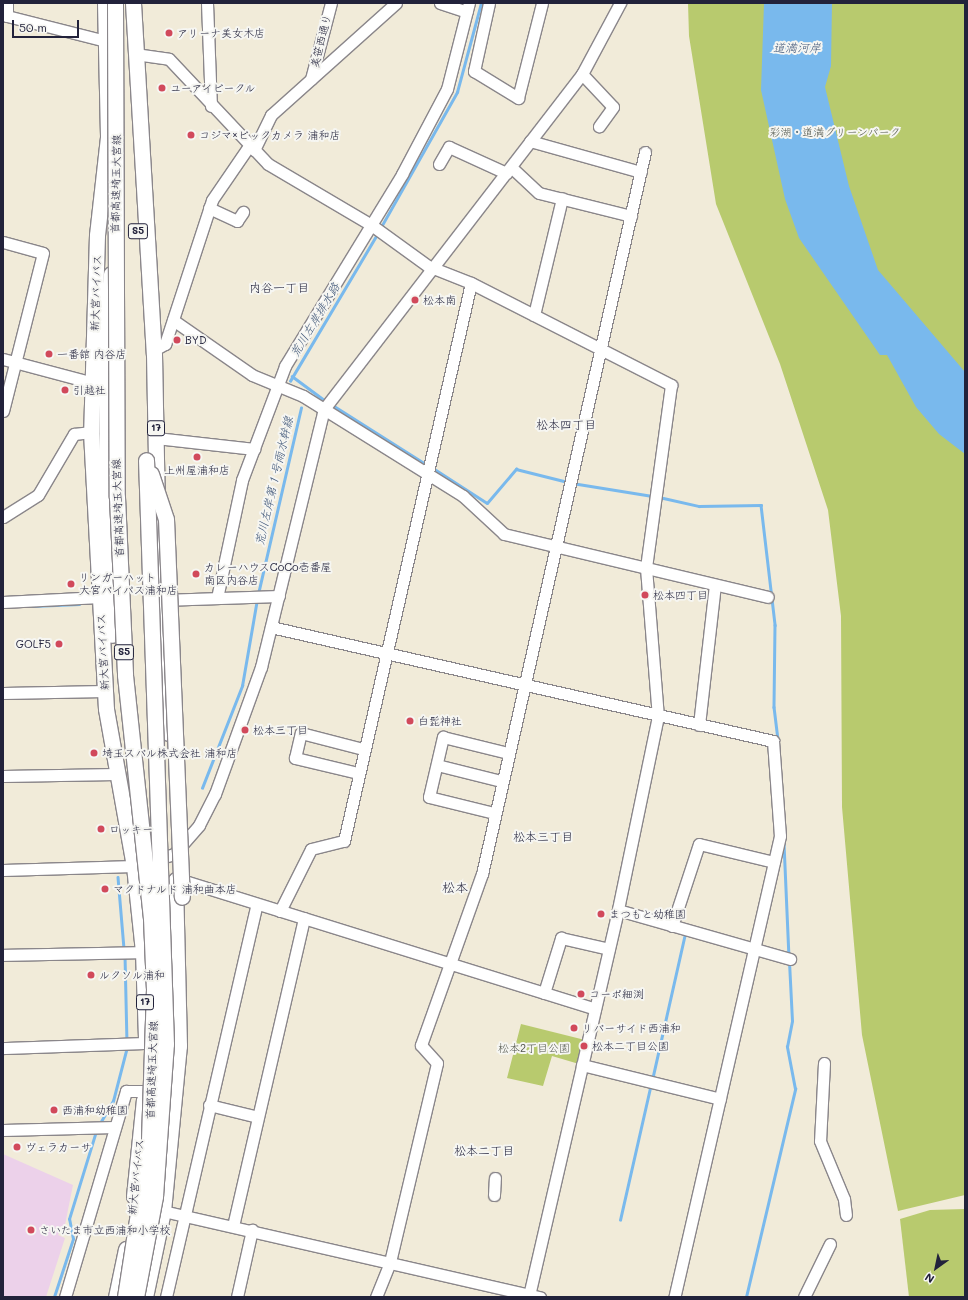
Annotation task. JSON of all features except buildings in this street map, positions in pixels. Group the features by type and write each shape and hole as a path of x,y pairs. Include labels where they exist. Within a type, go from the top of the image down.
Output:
{"highway":[{"name":"新大宮バイパス","path":"105,3 108,137 97,235 91,432 106,709 116,774 134,866 143,952 146,1043 145,1091 131,1227 116,1297"},
{"name":"首都高速埼玉大宮線","path":"115,3 117,497 125,675 150,918 154,989 149,1142 125,1297"},
{"name":"首都高速埼玉大宮線","path":"126,3 145,354 146,460 166,1044 156,1181 136,1297"},
{"name":"17","path":"133,3 154,350 161,600 180,991 174,1122 163,1211 145,1297"},
{"path":"106,709 114,690 106,498 107,312 116,226"},
{"name":"S5","path":"146,460 166,519 186,961 180,991"}],"street":[{"path":"7,3 5,16 106,41"},
{"path":"207,3 211,106"},
{"name":"美笹西通り","path":"311,79 331,3"},
{"path":"154,350 165,344 209,208 252,148 271,115 396,3"},
{"path":"217,598 242,480 281,386 285,366 372,225 447,90 468,8 440,3"},
{"path":"489,3 474,71 518,98 542,3"},
{"path":"3,870 134,866 174,854 199,825 236,740 271,627 327,405 509,170 530,141 546,113 582,74 620,3"},
{"path":"135,54 169,59 211,106 268,164 372,225 428,266 436,266 471,283 671,385 646,568 658,716 618,910 529,1296"},
{"path":"582,74 613,107 599,126"},
{"path":"530,141 641,172"},
{"path":"439,164 449,147 509,170 540,193 631,216"},
{"path":"376,1297 390,1262 437,1063 421,1045 482,874 501,781 602,349 645,152"},
{"path":"534,315 562,198"},
{"path":"209,208 237,220 243,212"},
{"path":"3,242 43,253 3,411"},
{"path":"280,911 311,849 344,841 363,749 471,283"},
{"path":"173,320 252,375 281,386 293,393 327,405 428,468 478,507 504,534 768,597"},
{"path":"3,359 93,383"},
{"path":"3,517 38,495 74,434 91,432"},
{"path":"156,438 254,448"},
{"path":"699,725 715,585"},
{"path":"161,600 279,596"},
{"path":"3,602 100,597"},
{"path":"271,627 773,741 780,836 674,1297"},
{"path":"3,693 105,691"},
{"path":"358,773 295,758 301,733 363,749"},
{"path":"494,813 429,797 444,737 508,753"},
{"path":"437,765 501,781"},
{"path":"3,776 116,774"},
{"path":"171,806 181,825 199,825"},
{"path":"672,926 699,844 774,862"},
{"path":"175,878 595,1009"},
{"path":"166,1297 257,904"},
{"path":"618,910 790,960"},
{"path":"233,1226 304,918"},
{"path":"544,993 561,938 609,949"},
{"path":"3,955 143,952"},
{"path":"3,1048 146,1043"},
{"path":"824,1063 820,1141 844,1199 846,1215"},
{"path":"582,1065 720,1099"},
{"path":"65,1297 126,1091 145,1091"},
{"path":"210,1106 258,1117"},
{"path":"3,1130 115,1127"},
{"path":"494,1195 495,1178"},
{"path":"163,1211 390,1262 529,1296 540,1297"},
{"path":"237,1297 252,1230"},
{"path":"804,1297 830,1244"}],"shaded area":[{"name":"さいたま市立西浦和小学校","path":"3,1154 73,1185 65,1225 58,1235 65,1238 46,1297 3,1297"}],"green space":[{"name":"彩湖・道満グリーンパーク","path":"688,3 965,3 965,1195 898,1211 862,1035 842,807 841,616 828,510 780,364 716,204 689,36"},
{"name":"松本2丁目公園","path":"521,1024 585,1040 579,1064 552,1056 543,1086 507,1078"},
{"path":"965,1209 965,1297 909,1297 900,1219 930,1210"}],"water":[{"name":"道満河岸","path":"764,3 832,3 831,66 825,87 849,186 878,270 965,372 965,454 939,434 916,407 887,355 880,355 799,238 785,199 761,90"}],"waterway":[{"name":"荒川左岸排水路","path":"381,227 457,92 481,3"},
{"name":"荒川左岸排水路","path":"290,381 378,233"},
{"name":"荒川左岸排水路","path":"292,376 327,402"},
{"name":"荒川左岸排水路","path":"331,404 427,465"},
{"name":"荒川左岸第１号雨水幹線","path":"258,594 301,408"},
{"path":"433,468 487,503 516,469 568,482"},
{"path":"572,483 652,496"},
{"path":"659,497 699,506 761,505 775,625 774,707 778,740"},
{"name":"荒川左岸第１号雨水幹線","path":"202,788 242,686 257,599"},
{"path":"33,606 79,604"},
{"path":"784,843 789,956"},
{"path":"118,877 124,948"},
{"path":"652,1080 685,934"},
{"path":"125,955 127,1040"},
{"path":"746,1297 795,1089 787,1047 792,1021 789,961"},
{"path":"99,1125 113,1101 127,1047"},
{"path":"620,1220 651,1084"},
{"path":"54,1297 73,1239 69,1219 96,1131"}],"place":[{"name":"アリーナ美女木店","path":"169,33"},
{"name":"ユーアイビークル","path":"162,88"},
{"name":"コジマ×ビックカメラ 浦和店","path":"191,135"},
{"name":"松本南","path":"415,300"},
{"name":"BYD","path":"177,340"},
{"name":"一番舘 内谷店","path":"49,354"},
{"name":"引越社","path":"65,390"},
{"name":"上州屋浦和店","path":"197,457"},
{"name":"カレーハウスCoCo壱番屋 南区内谷店","path":"196,574"},
{"name":"リンガーハット 大宮バイパス浦和店","path":"71,584"},
{"name":"松本四丁目","path":"645,595"},
{"name":"GOLF5","path":"59,644"},
{"name":"白髭神社","path":"410,721"},
{"name":"松本三丁目","path":"245,730"},
{"name":"埼玉スバル株式会社 浦和店","path":"94,753"},
{"name":"ロッキー","path":"101,829"},
{"name":"マクドナルド 浦和曲本店","path":"105,889"},
{"name":"まつもと幼稚園","path":"601,914"},
{"name":"ルクソル浦和","path":"91,975"},
{"name":"コーポ細渕","path":"581,994"},
{"name":"リバーサイド西浦和","path":"574,1028"},
{"name":"松本二丁目公園","path":"584,1046"},
{"name":"西浦和幼稚園","path":"54,1110"},
{"name":"ヴェラカーサ","path":"17,1147"},
{"name":"さいたま市立西浦和小学校","path":"31,1230"}],"district":[{"name":"内谷一丁目","path":"279,288"},
{"name":"松本四丁目","path":"566,425"},
{"name":"松本三丁目","path":"543,837"},
{"name":"松本","path":"455,887"},
{"name":"松本二丁目","path":"484,1151"}]}
